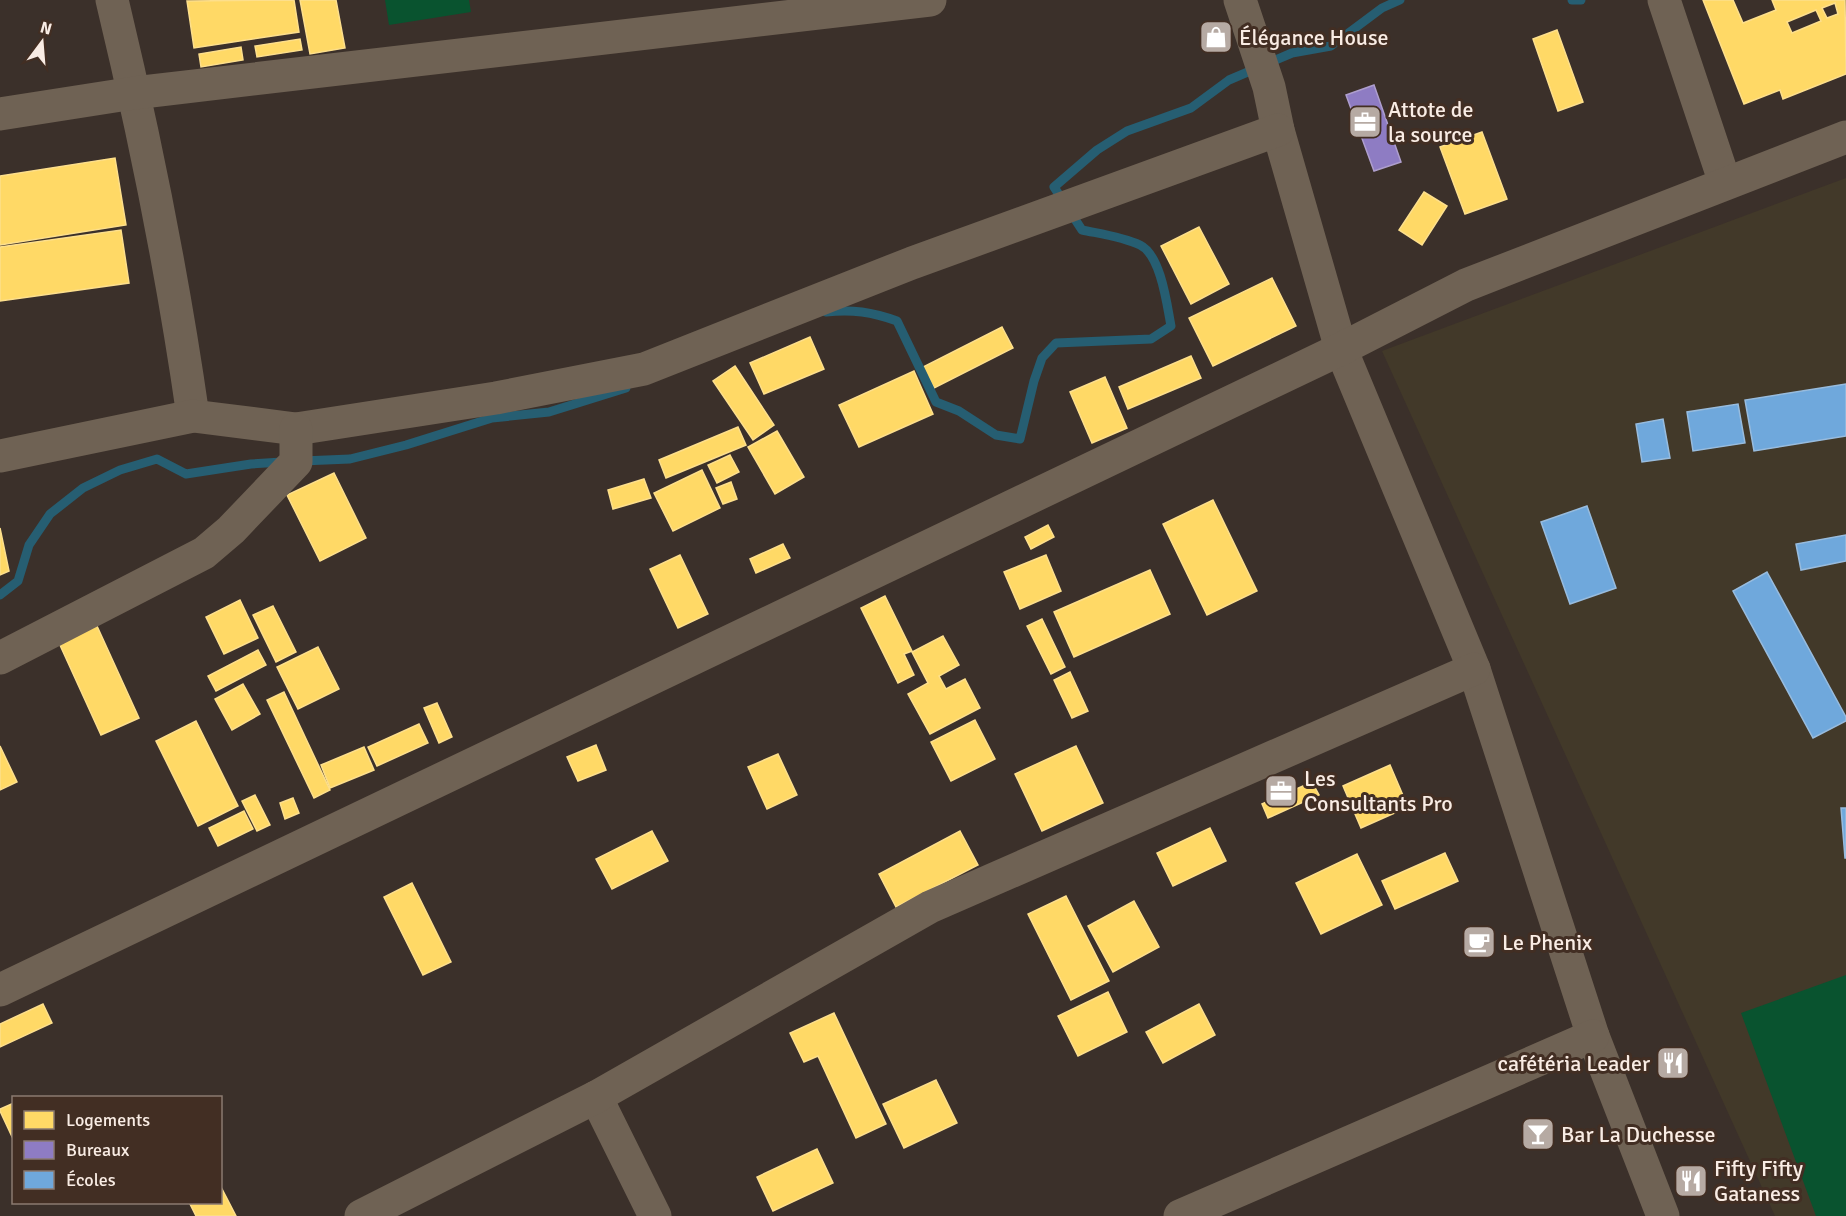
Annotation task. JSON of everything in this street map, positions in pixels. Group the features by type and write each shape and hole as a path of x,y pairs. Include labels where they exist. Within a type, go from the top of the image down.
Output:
{"street":[{"path":"112,0 135,93 180,330 193,416"},
{"path":"0,114 135,93 930,0"},
{"path":"1240,0 1269,87 1278,130 1341,349 1474,669 1593,1036 1663,1216"},
{"path":"1664,0 1725,183"},
{"path":"0,456 193,416 296,429 496,398 645,369 912,263 1278,130"},
{"path":"0,990 1341,349 1466,285 1846,137"},
{"path":"0,658 204,553 231,530 296,462 296,429"},
{"path":"361,1216 596,1097 930,907 1474,669"},
{"path":"1180,1216 1593,1036"},
{"path":"596,1097 655,1216"}],"shaded area":[{"path":"1846,178 1846,1216 1775,1216 1382,351"}],"green space":[{"path":"385,0 469,0 471,12 389,25"},
{"path":"1846,975 1846,1216 1816,1216 1741,1013"}],"building: Logements":[{"path":"294,0 299,32 194,48 187,1"},
{"path":"300,0 336,0 345,48 310,54"},
{"path":"1703,0 1733,0 1743,23 1776,10 1772,0 1845,0 1846,74 1783,99 1780,90 1744,104","holes":["1835,3 1838,14 1827,18 1822,8","1816,10 1821,21 1792,33 1787,22"]},
{"path":"1557,30 1583,102 1558,111 1533,39"},
{"path":"300,39 302,50 257,57 255,46"},
{"path":"241,47 243,60 201,67 199,54"},
{"path":"1482,132 1507,199 1465,214 1440,147"},
{"path":"115,158 126,225 0,245 0,176"},
{"path":"1424,192 1447,206 1422,245 1399,230"},
{"path":"1199,227 1229,284 1191,304 1161,246"},
{"path":"121,230 129,283 0,301 0,247"},
{"path":"1272,278 1296,326 1213,366 1189,318"},
{"path":"1002,327 1013,348 934,388 923,367"},
{"path":"810,337 824,369 764,394 750,363"},
{"path":"1191,356 1201,378 1128,409 1119,387"},
{"path":"735,366 774,425 753,440 713,381"},
{"path":"914,371 933,414 859,447 839,405"},
{"path":"1105,377 1127,428 1092,443 1070,392"},
{"path":"738,427 746,445 666,478 659,460"},
{"path":"777,431 804,477 775,494 748,447"},
{"path":"730,455 739,472 717,483 708,465"},
{"path":"702,470 720,508 673,531 654,493"},
{"path":"334,473 366,538 320,561 287,495"},
{"path":"644,479 651,498 613,509 608,490"},
{"path":"731,482 737,499 723,504 716,488"},
{"path":"1213,500 1257,591 1207,615 1163,524"},
{"path":"1048,525 1054,537 1031,549 1025,537"},
{"path":"0,528 9,571 0,575"},
{"path":"783,544 790,558 756,573 750,559"},
{"path":"680,555 708,614 678,628 650,569"},
{"path":"1046,555 1061,591 1020,609 1004,572"},
{"path":"1150,570 1170,614 1074,657 1054,612"},
{"path":"885,596 912,651 904,654 914,675 898,683 861,608"},
{"path":"240,600 258,638 224,654 206,617"},
{"path":"273,606 296,652 276,662 253,615"},
{"path":"1042,619 1065,667 1051,674 1027,626"},
{"path":"97,626 139,718 101,735 59,643"},
{"path":"943,636 959,665 939,676 946,689 965,679 980,708 930,734 908,694 928,683 912,652"},
{"path":"318,647 339,689 298,709 277,667"},
{"path":"258,650 266,665 216,691 208,676"},
{"path":"1070,672 1088,711 1072,718 1054,680"},
{"path":"243,684 260,714 232,730 215,699"},
{"path":"284,692 330,790 314,798 267,700"},
{"path":"437,703 452,737 439,743 424,708"},
{"path":"975,720 995,759 951,781 931,742"},
{"path":"196,721 238,806 198,826 156,741"},
{"path":"419,724 428,743 377,766 368,747"},
{"path":"596,745 606,770 578,781 567,757"},
{"path":"0,746 17,782 0,790"},
{"path":"1076,746 1103,803 1042,831 1015,774"},
{"path":"364,747 374,770 330,788 321,765"},
{"path":"778,754 797,795 767,809 748,767"},
{"path":"1390,765 1408,807 1361,828 1343,786"},
{"path":"1312,782 1319,795 1268,818 1262,804"},
{"path":"255,795 270,825 257,831 242,801"},
{"path":"293,798 299,813 285,819 280,803"},
{"path":"244,811 253,829 218,846 209,828"},
{"path":"1210,828 1226,861 1173,886 1157,853"},
{"path":"652,831 668,861 612,889 596,859"},
{"path":"960,831 978,865 896,907 879,874"},
{"path":"1445,853 1458,881 1395,909 1382,881"},
{"path":"1357,854 1382,905 1321,934 1296,883"},
{"path":"412,883 451,962 423,975 384,897"},
{"path":"1066,896 1109,981 1071,1000 1028,914"},
{"path":"1134,901 1159,947 1113,972 1088,926"},
{"path":"1108,992 1127,1032 1078,1056 1058,1016"},
{"path":"43,1004 52,1023 0,1047 0,1024"},
{"path":"1199,1004 1215,1035 1163,1063 1146,1032"},
{"path":"834,1013 886,1124 856,1138 818,1056 804,1062 790,1033"},
{"path":"936,1080 957,1123 904,1148 883,1104"},
{"path":"12,1104 12,1137 0,1111"},
{"path":"817,1149 833,1183 773,1211 757,1177"},
{"path":"222,1189 236,1216 196,1216 190,1204 222,1204"}],"building: Bureaux":[{"path":"1374,85 1401,162 1374,171 1346,95"}],"building: Écoles":[{"path":"1846,384 1846,436 1754,451 1745,400"},
{"path":"1738,404 1745,443 1693,451 1687,412"},
{"path":"1663,419 1670,458 1642,462 1636,424"},
{"path":"1587,506 1616,588 1570,604 1541,522"},
{"path":"1846,535 1846,561 1801,570 1796,544"},
{"path":"1767,572 1846,717 1846,721 1813,738 1733,591"},
{"path":"1841,808 1846,808 1846,858 1845,858"}],"waterway":[{"path":"826,312 862,312 897,321 936,402 959,411 996,435 1020,439 1042,358 1056,343 1151,339 1171,326 1162,281 1147,250 1126,240 1082,230 1054,187 1097,150 1127,131 1191,108 1229,80 1292,53 1331,46 1382,8 1400,0"},
{"path":"1572,0 1581,0"},
{"path":"302,461 350,459 406,445 492,418 549,412 626,388"},
{"path":"0,595 18,581 29,545 50,514 83,488 120,470 157,459 186,474 251,464 282,462"}],"place":[{"name":"Élégance House","path":"1216,37"},
{"name":"Attote de la source","path":"1365,122"},
{"name":"Les Consultants Pro","path":"1281,791"},
{"name":"Le Phenix","path":"1479,942"},
{"name":"cafétéria Leader","path":"1673,1063"},
{"name":"Bar La Duchesse","path":"1538,1134"},
{"name":"Fifty Fifty Gataness","path":"1691,1181"}]}
